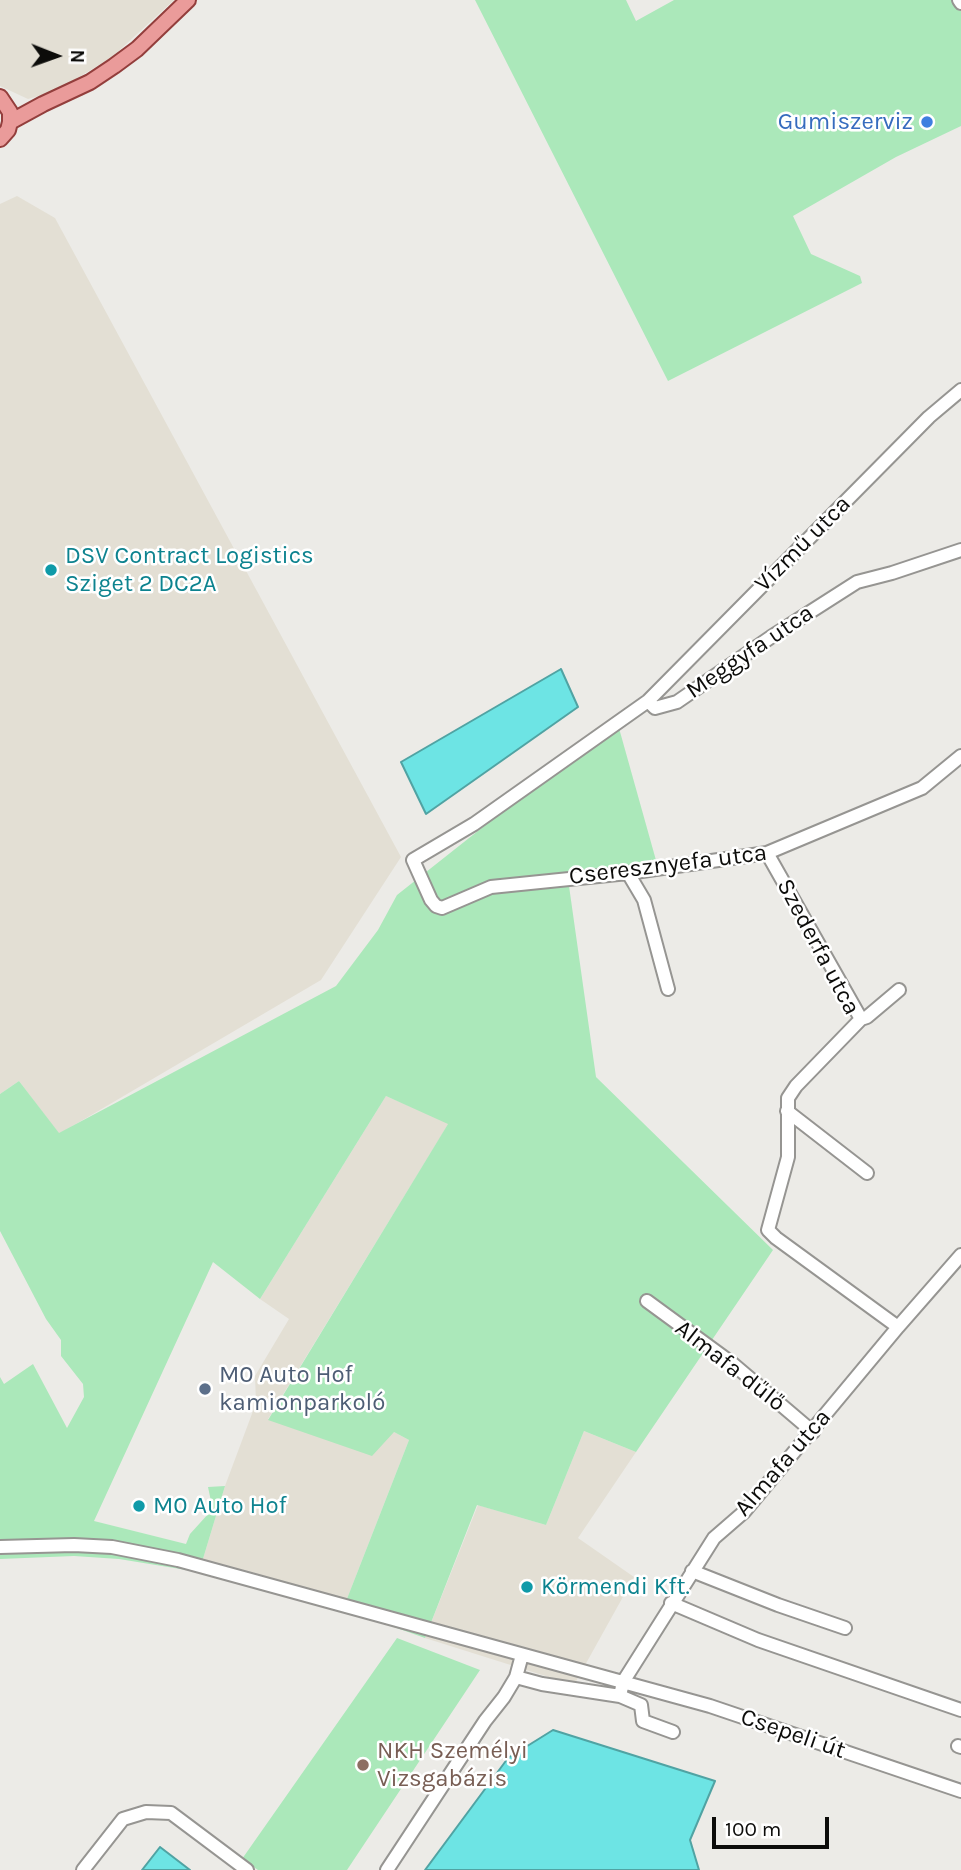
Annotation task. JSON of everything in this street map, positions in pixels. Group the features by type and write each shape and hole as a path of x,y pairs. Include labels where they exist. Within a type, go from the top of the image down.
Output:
{"main road":[{"path":"10,122 90,82 114,66 137,49 188,0"},
{"path":"3,99 43,104"},
{"path":"0,139 8,130 10,122 10,112 3,99"}],"street":[{"name":"Vízmű utca","path":"648,701 929,417 961,390"},
{"name":"Meggyfa utca","path":"648,701 655,708 677,702 857,582 961,550"},
{"name":"Cseresznyefa utca","path":"648,701 474,824 413,860 431,900 439,908 447,907 491,887 628,873 767,853 922,788 961,756"},
{"name":"Szederfa utca","path":"767,853 861,1019 796,1086 788,1098 788,1157 768,1230 898,1327"},
{"path":"628,873 644,900 668,989"},
{"path":"861,1019 899,990"},
{"path":"787,1111 867,1173"},
{"name":"Almafa utca","path":"620,1696 623,1682 720,1530 744,1512 961,1255"},
{"name":"Almafa dűlő","path":"647,1301 733,1364 813,1432"},
{"name":"Csepeli út","path":"0,1547 74,1545 144,1552 737,1714 961,1791"},
{"path":"692,1571 845,1628"},
{"path":"671,1603 758,1640 961,1710"},
{"path":"387,1870 516,1677 522,1655"},
{"path":"516,1677 542,1684 620,1696 641,1705 643,1721 673,1732"},
{"path":"83,1870 123,1819 146,1812 171,1813 247,1870"}],"shaded area":[{"path":"0,0 174,0 112,57 56,91 28,99 0,86"},
{"path":"17,196 55,218 401,857 321,980 59,1134 19,1081 0,1094 0,204"},
{"path":"386,1096 449,1123 268,1419 394,1432 409,1440 343,1609 199,1572 225,1486 256,1403 255,1376 289,1319 260,1299"},
{"path":"584,1431 636,1452 578,1538 634,1577 574,1685 425,1638 478,1505 546,1525"}],"green space":[{"path":"475,0 626,0 636,21 674,0 961,0 961,126 896,157 793,216 811,254 860,276 862,283 668,381"},
{"path":"617,721 659,871 569,886 596,1077 773,1250 636,1452 584,1431 546,1525 477,1505 425,1638 343,1609 409,1440 394,1432 372,1456 268,1420 448,1124 386,1096 260,1299 213,1262 94,1521 186,1544 190,1534 212,1506 208,1487 225,1486 199,1572 119,1559 74,1556 0,1559 0,1377 4,1384 33,1364 67,1428 84,1397 83,1384 61,1356 61,1340 46,1319 0,1231 0,1094 19,1081 59,1133 336,986 378,930 397,895"},
{"name":"NKH Személyi Vizsgabázis","path":"397,1638 480,1670 347,1870 258,1870 242,1859"}],"water":[{"path":"561,669 578,707 426,814 401,762"},
{"path":"553,1730 715,1781 690,1840 699,1870 425,1870 508,1758"},
{"path":"160,1847 190,1870 142,1870"}],"place":[{"name":"Gumiszerviz","path":"927,122"},
{"name":"DSV Contract Logistics Sziget 2 DC2A","path":"51,570"},
{"name":"M0 Auto Hof kamionparkoló","path":"205,1389"},
{"name":"M0 Auto Hof","path":"139,1506"},
{"name":"Körmendi Kft.","path":"527,1587"},
{"name":"NKH Személyi Vizsgabázis","path":"363,1765"}]}
